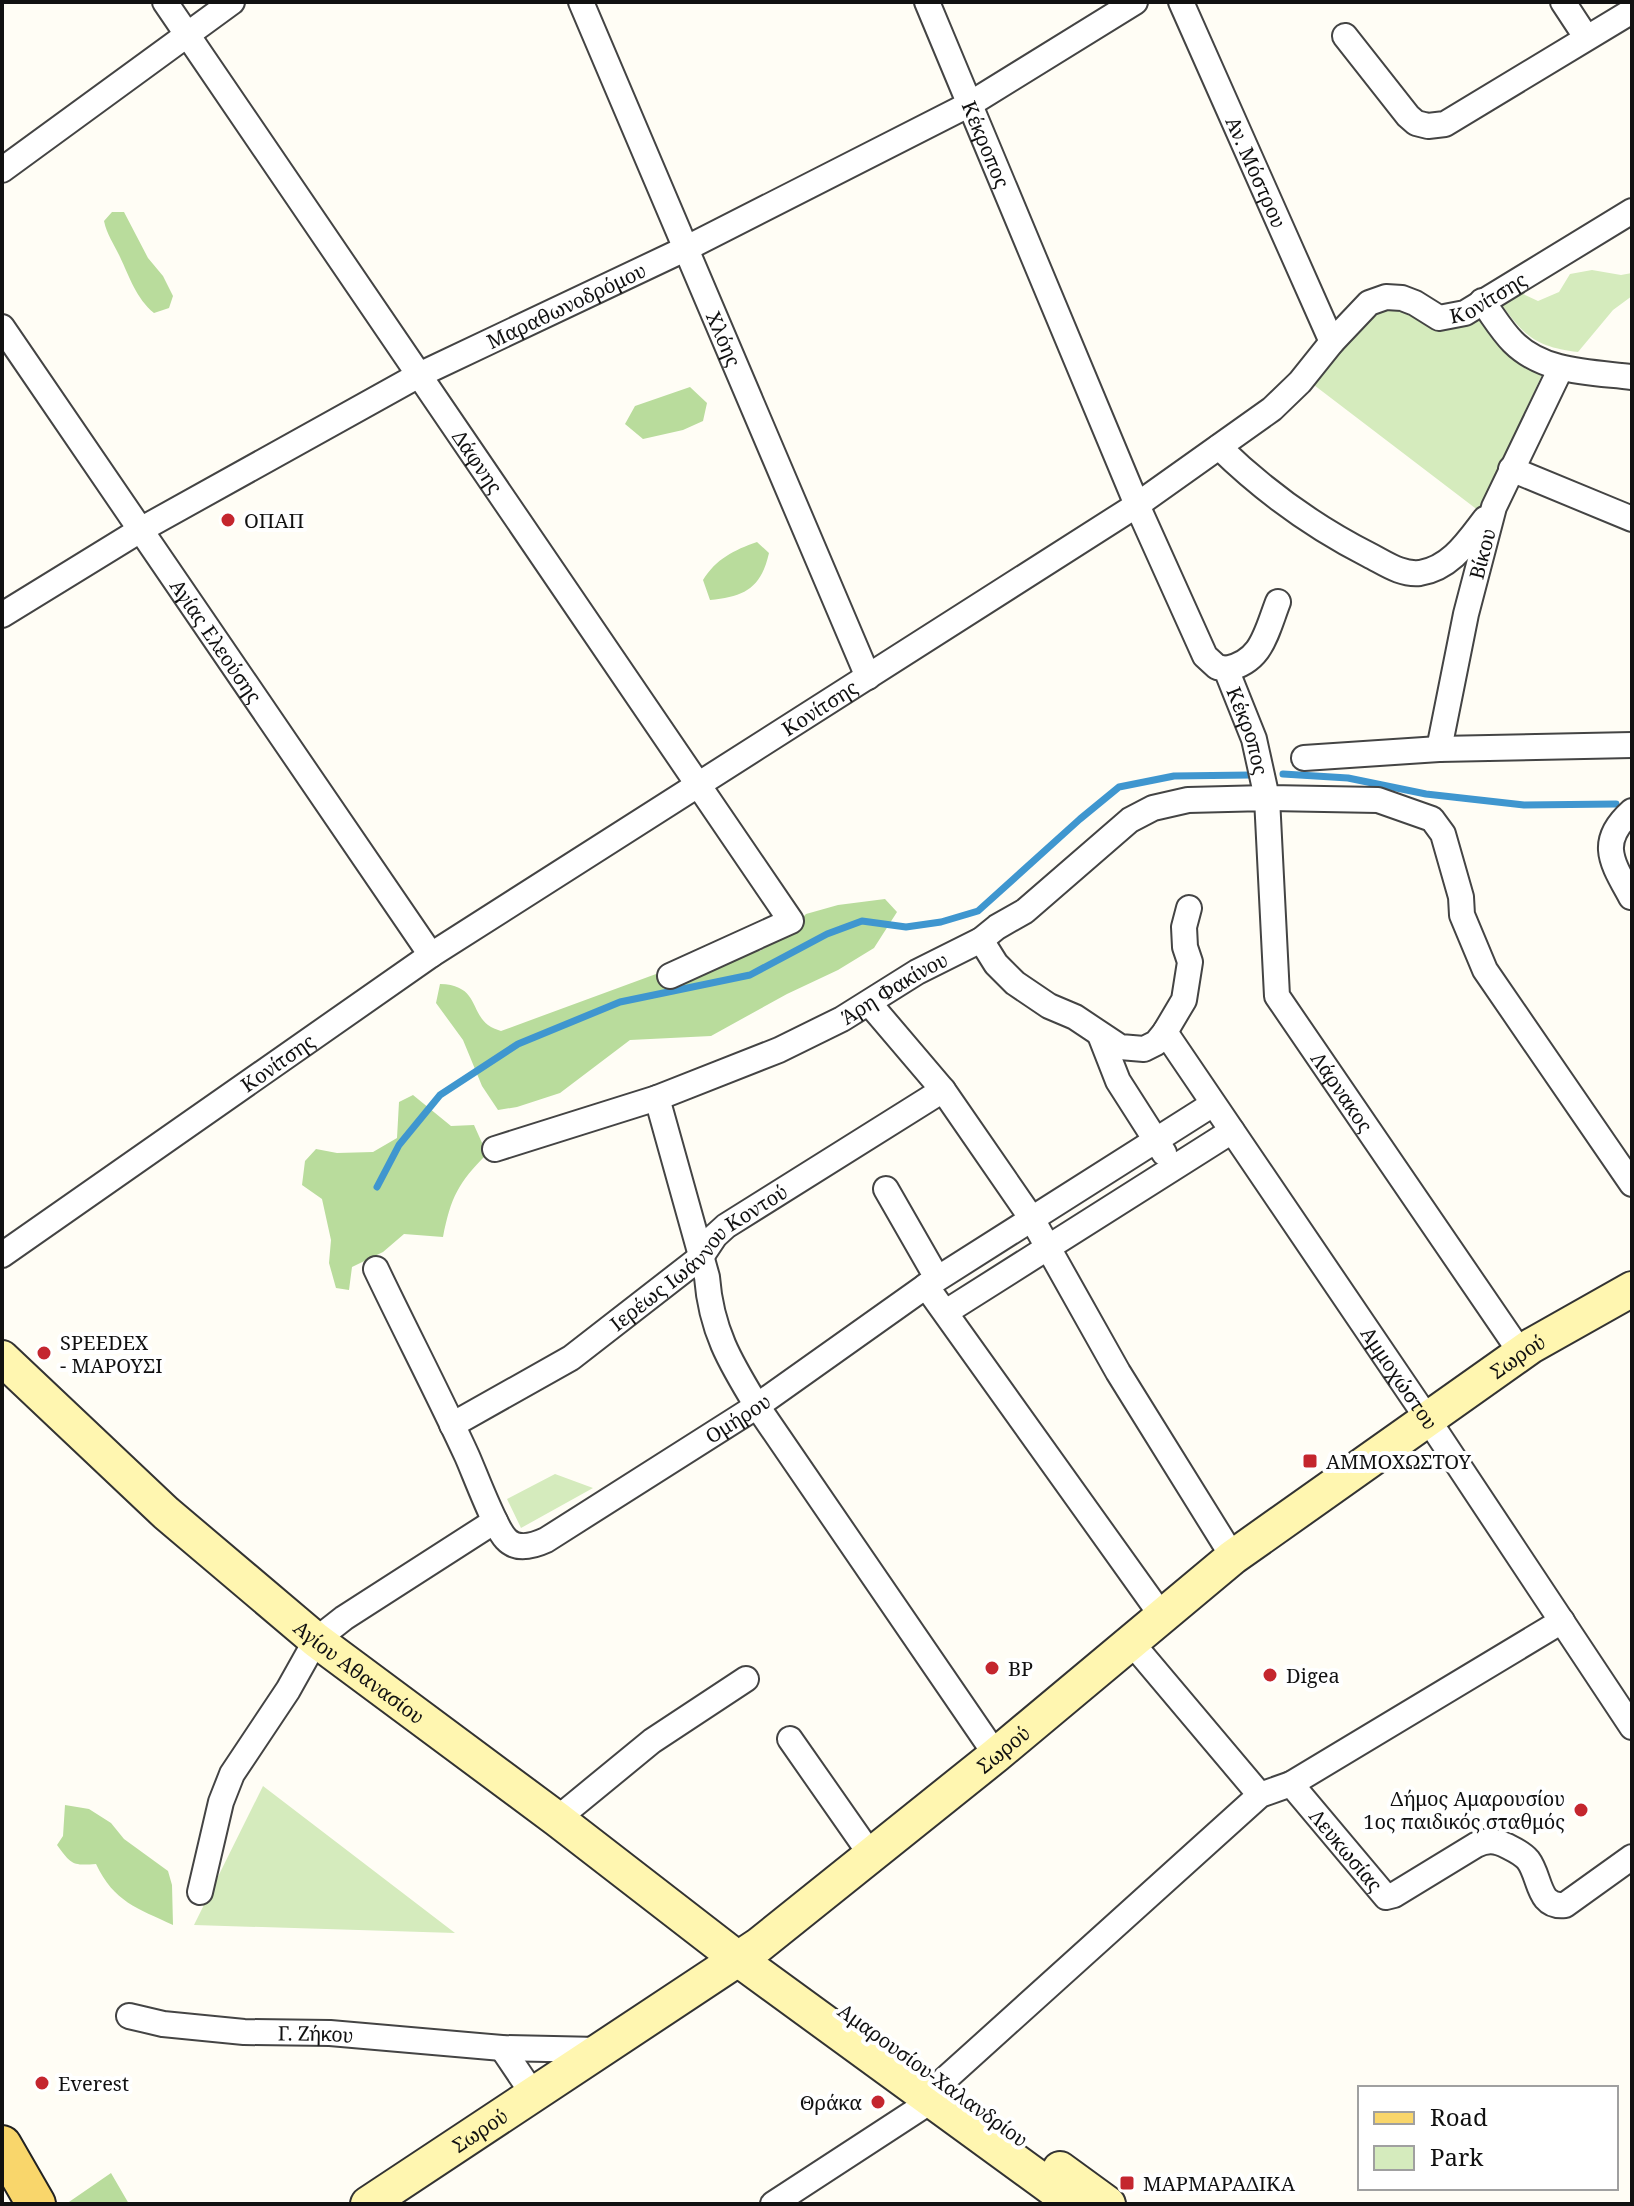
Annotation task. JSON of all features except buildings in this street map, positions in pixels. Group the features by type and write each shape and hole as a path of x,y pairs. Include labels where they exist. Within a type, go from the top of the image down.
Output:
{"main road":[{"path":"2,2145 36,2204"}],"street":[{"name":"Δάφνης","path":"165,2 791,921 670,976"},
{"path":"2,170 232,2"},
{"name":"Χλόης","path":"581,2 868,677"},
{"name":"Κέκροπος","path":"927,2 1137,505 1205,656 1217,667 1226,669 1254,739 1267,798 1378,800 1432,819 1443,834 1461,897 1462,915 1485,970 1632,1184"},
{"name":"Μαραθωνοδρόμου","path":"2,615 142,529 419,375 687,248 970,104 1135,2"},
{"name":"Αν. Μόστρου","path":"1181,2 1332,342"},
{"path":"1563,2 1586,37"},
{"path":"1345,36 1408,116 1416,123 1428,126 1445,124 1632,11"},
{"name":"Κονίτσης","path":"2,1255 431,955 1137,505 1272,409 1300,382 1369,303 1386,297 1402,298 1439,318 1465,313 1632,211"},
{"path":"1482,301 1513,341 1536,360 1561,368 1632,377"},
{"name":"Αγίας Ελεούσης","path":"2,327 431,955"},
{"name":"Βίκου","path":"1439,749 1466,614 1494,507 1561,368"},
{"path":"1219,447 1268,493 1327,534 1399,571 1420,573 1443,565 1463,548 1494,507"},
{"path":"1511,469 1632,519"},
{"path":"1226,669 1243,666 1254,658 1278,602"},
{"path":"1304,758 1439,749 1632,745"},
{"name":"Άρη Φακίνου","path":"495,1149 657,1098 779,1050 869,1003 917,972 981,940 1038,901 1130,820 1153,808 1188,800 1267,798"},
{"name":"Λάρνακος","path":"1267,798 1277,996 1521,1353"},
{"path":"1631,897 1609,850 1620,822 1632,811"},
{"path":"981,940 996,964 1015,983 1049,1006 1075,1017 1120,1047 1144,1049 1156,1043 1165,1032 1184,1000 1189,981 1190,962 1184,927 1189,908"},
{"path":"869,1003 943,1090 1032,1219 1118,1372 1233,1557"},
{"name":"Αμμοχώστου","path":"1165,1032 1632,1727"},
{"path":"1100,1035 1118,1081 1173,1169"},
{"name":"Ιερέως Ιωάννου Κοντού","path":"452,1425 571,1358 701,1257 715,1236 734,1220 943,1090"},
{"path":"657,1098 707,1277 709,1305 718,1337 757,1406 996,1755"},
{"name":"Ομήρου","path":"376,1269 495,1521 506,1539 532,1546 757,1406 932,1282 1213,1104"},
{"path":"946,1312 1232,1131"},
{"path":"886,1189 946,1312 1162,1616"},
{"name":"Σωρού","path":"368,2204 740,1958 996,1755 1233,1557 1521,1353 1632,1289"},
{"name":"Αγίου Αθανασίου","path":"2,1358 166,1513 316,1640 740,1958"},
{"path":"200,1892 221,1802 232,1774 288,1690 316,1640 344,1618 495,1521"},
{"path":"773,2204 937,2091 1260,1795 1291,1784 1562,1621"},
{"path":"1131,1642 1260,1795"},
{"path":"557,1819 652,1741 746,1679"},
{"path":"790,1739 871,1855"},
{"name":"Λευκωσίας","path":"1291,1784 1386,1897 1488,1841 1501,1843 1521,1853 1530,1863 1546,1900 1556,1906 1565,1905 1632,1857"},
{"name":"Αμαρουσίου-Χαλανδρίου","path":"740,1958 1108,2204"},
{"name":"Γ. Ζήκου","path":"129,2016 163,2024 244,2032 330,2033 502,2048 599,2050"},
{"path":"502,2048 533,2094"},
{"name":"Αμαρουσίου-Χαλανδρίου","path":"937,2091 1074,2204"}],"green space":[{"path":"112,212 124,212 148,258 163,276 173,296 169,308 154,313 138,294 105,226 104,221"},
{"path":"1592,270 1621,275 1632,273 1632,296 1613,310 1578,352 1534,339 1518,326 1502,305 1521,293 1538,301 1559,292 1570,274"},
{"path":"1384,305 1484,317 1509,350 1542,375 1479,511 1310,382 1334,349"},
{"path":"690,387 707,403 703,421 683,430 643,439 625,424 635,406"},
{"path":"757,542 769,553 756,582 742,593 710,600 703,580 708,573 726,556"},
{"path":"885,899 897,912 874,948 838,970 711,1036 630,1040 560,1093 517,1107 498,1110 482,1086 463,1040 436,1003 440,984 452,985 467,994 482,1019 501,1031 705,956 723,937 760,951 785,935 806,914 838,905"},
{"path":"413,1095 451,1126 474,1125 487,1154 457,1191 443,1237 404,1234 383,1252 352,1267 349,1290 336,1288 329,1263 331,1240 322,1199 302,1185 305,1161 316,1149 337,1153 373,1152 397,1138 399,1102"},
{"path":"555,1474 593,1488 521,1528 507,1499"},
{"path":"263,1786 455,1933 194,1925"},
{"path":"65,1805 89,1809 111,1823 124,1839 168,1871 172,1885 173,1925 119,1896 96,1864 77,1864 66,1856 57,1845 63,1836"},
{"path":"111,2173 129,2204 66,2204"}],"waterway":[{"path":"1283,774 1348,778 1426,794 1524,805 1616,804"},
{"path":"377,1187 399,1145 440,1095 518,1044 620,1002 750,975 827,934 862,921 906,927 941,922 978,911 1119,787 1174,776 1250,775"}],"place":[{"name":"ΟΠΑΠ","path":"228,520"},
{"name":"SPEEDEX - ΜΑΡΟΥΣΙ","path":"44,1353"},
{"name":"ΑΜΜΟΧΩΣΤΟΥ","path":"1310,1461"},
{"name":"BP","path":"992,1668"},
{"name":"Digea","path":"1270,1675"},
{"name":"Δήμος Αμαρουσίου 1ος παιδικός σταθμός","path":"1581,1810"},
{"name":"Everest","path":"42,2083"},
{"name":"Θράκα","path":"878,2102"},
{"name":"ΜΑΡΜΑΡΑΔΙΚΑ","path":"1127,2183"}]}
